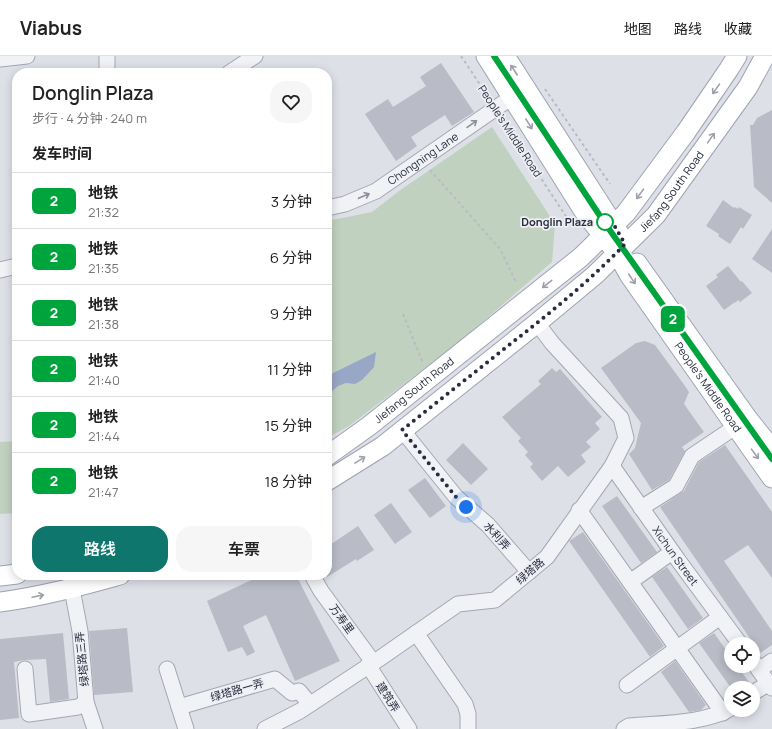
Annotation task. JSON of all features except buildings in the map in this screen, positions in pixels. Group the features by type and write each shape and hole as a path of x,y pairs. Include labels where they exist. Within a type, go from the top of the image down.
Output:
{"main road":[{"name":"People's Middle Road","path":"486,56 585,213 608,230"},
{"name":"People's Middle Road","path":"505,56 608,230 621,249 640,268 742,423 772,478"},
{"name":"Jiefang South Road","path":"332,452 369,426 581,257 626,213 686,132 737,56"},
{"name":"Jiefang South Road","path":"332,478 383,446 537,323 594,275 656,215 748,87 765,56"},
{"path":"742,423 772,450"},
{"path":"0,576 12,575"},
{"path":"0,602 18,600 102,580"}],"street":[{"path":"0,59 27,56"},
{"path":"107,56 107,68"},
{"path":"237,68 255,56"},
{"name":"Chongning Lane","path":"332,207 345,204 376,191 512,96"},
{"path":"0,270 12,267"},
{"name":"绿塔路","path":"265,729 310,704 458,604 496,600 547,557 579,510 612,466 626,438 621,418 552,343 537,323"},
{"path":"641,508 676,486 692,456 742,423"},
{"name":"水利弄","path":"402,430 456,497 488,525 528,572"},
{"name":"Xichun Street","path":"612,466 672,552 735,637"},
{"path":"579,510 677,648 724,706"},
{"path":"630,582 672,552"},
{"name":"万寿里","path":"315,580 371,664"},
{"name":"绿塔路三弄","path":"72,588 80,631 86,702 95,729"},
{"path":"627,684 720,617"},
{"path":"416,633 465,704 468,714 468,729"},
{"path":"760,665 772,661"},
{"name":"建筑弄","path":"371,664 409,729"},
{"path":"25,669 29,714 78,707 86,702"},
{"path":"167,669 186,729"},
{"path":"760,672 770,686 760,690"},
{"name":"绿塔路一弄","path":"179,707 275,679 292,693 299,692 310,704"},
{"path":"624,729 629,726 673,726 704,719 724,711"}],"path":[{"name":"People's Middle Road","path":"461,56 573,227"},
{"path":"545,88 610,184"},
{"path":"421,160 500,249 516,282"},
{"path":"402,314 429,377"}],"green space":[{"path":"492,127 555,224 552,262 459,342 349,426 332,435 332,220 372,212 399,191"},
{"path":"12,441 12,513 0,514 0,442"}],"water":[{"path":"376,352 374,367 362,380 355,384 346,383 338,386 332,391 332,374"}],"metro line":[{"name":"2","path":"494,56 604,222 772,459"}],"place":[{"name":"Donglin Plaza","path":"605,222"}],"route":[{"path":"466,507 456,497 402,430 537,323 594,275 617,253 625,244 614,225 605,222"}]}
